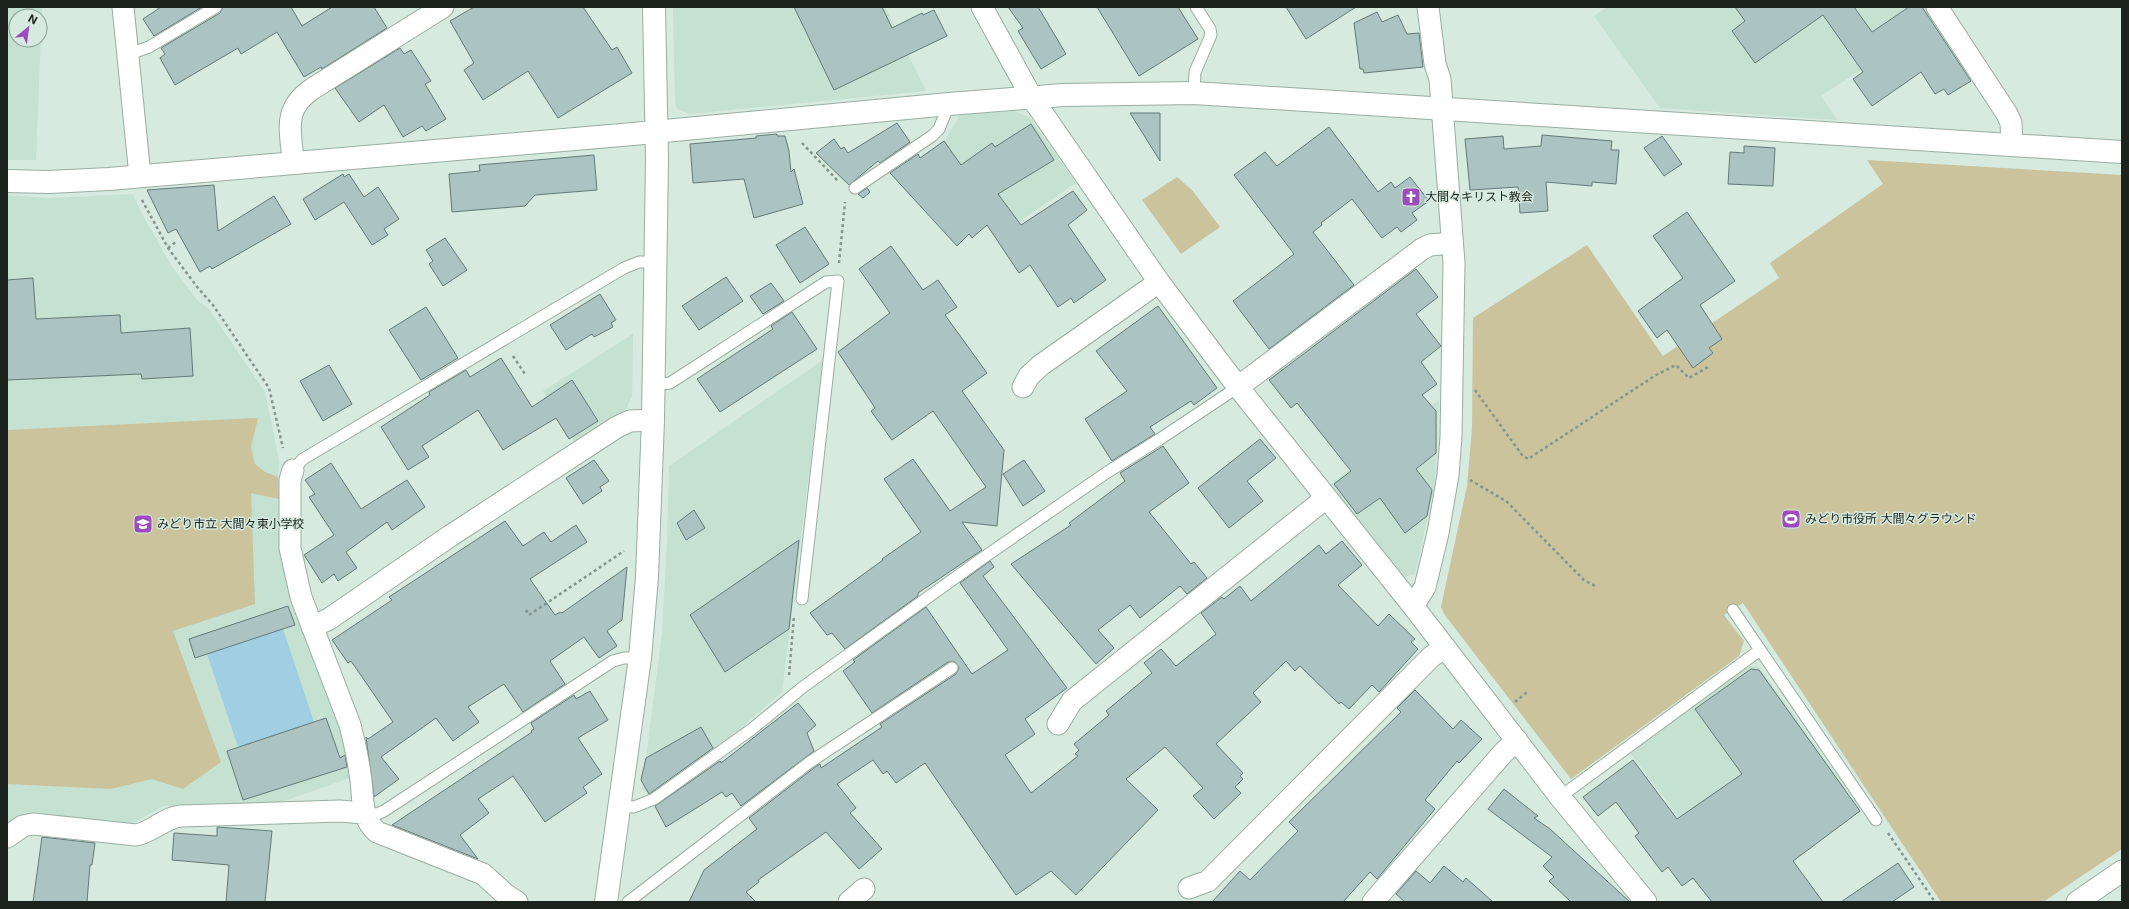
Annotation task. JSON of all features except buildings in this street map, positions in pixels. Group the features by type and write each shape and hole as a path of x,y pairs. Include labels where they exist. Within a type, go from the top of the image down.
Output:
{"street":[{"path":"123,7 129,54 140,176"},
{"path":"292,162 290,119 292,109 297,101 312,89 443,7"},
{"path":"606,902 640,658 648,570 653,420 652,385 657,131 654,7"},
{"path":"982,7 1032,98 1159,282 1238,387 1412,606 1560,797 1646,902"},
{"path":"1412,606 1424,587 1438,533 1448,475 1451,436 1454,290 1452,243 1440,79 1435,64 1428,7"},
{"path":"1937,7 2007,114 2011,123 2012,145"},
{"path":"7,180 71,181 140,176 948,104 1129,93 1194,93 1442,110 2122,152"},
{"path":"1238,387 1422,249 1435,244 1452,243"},
{"path":"1023,387 1029,376 1041,365 1159,282"},
{"path":"312,627 329,619 450,536 617,427 630,421 653,420"},
{"path":"293,470 290,480 290,548 301,597 350,725 361,777 364,813 377,832 483,874 505,894 517,902"},
{"path":"1058,724 1072,702 1326,498"},
{"path":"1189,888 1208,881 1431,657 1444,647"},
{"path":"1373,902 1504,752 1517,740"},
{"path":"7,837 23,826 32,824 136,835 146,833 169,818 180,816 340,811 364,813"},
{"path":"2077,902 2122,871"}],"lane":[{"path":"129,54 149,47 216,7"},
{"path":"1194,93 1195,72 1211,35 1210,29 1196,7"},
{"path":"852,190 932,136 939,129 948,104"},
{"path":"293,470 303,459 624,268 639,262 655,262"},
{"path":"652,385 670,383 826,282 838,281 802,599"},
{"path":"620,806 634,807 654,799 752,729 789,698 980,560 1106,473 1238,387"},
{"path":"1733,610 1876,820"},
{"path":"1560,797 1760,650"},
{"path":"364,813 377,814 384,811 613,661 624,658 640,658"},
{"path":"628,902 810,762 952,668"}],"path":[{"path":"800,140 852,190 845,198 838,281"},
{"path":"140,176 140,195 168,248 213,305 269,388 283,451"},
{"path":"168,248 177,242"},
{"path":"1472,388 1477,390 1522,455 1528,459 1656,374 1676,365 1689,378 1708,367"},
{"path":"1463,475 1506,501 1584,580 1595,586"},
{"path":"526,610 528,615 625,550"},
{"path":"789,698 788,683 794,613 802,599"},
{"path":"1512,704 1527,692"},
{"path":"1876,820 1884,827 1935,902"}],"shaded area":[{"path":"7,7 42,8 8,8 8,48 40,48 36,160 7,160"},
{"path":"673,7 885,7 926,91 690,114 677,109 675,104"},
{"path":"1607,7 1926,7 1936,21 1821,96 1837,120 1660,108 1594,16"},
{"path":"1015,111 1030,118 1076,183 996,237 935,148 944,141 960,115"},
{"name":"みどり市役所 大間々グラウンド","path":"1867,160 2122,175 2122,849 2043,902 1941,902 1743,603 1724,615 1744,641 1739,656 1571,779 1444,614 1441,607 1467,486 1472,428 1473,318 1587,245 1663,356 1779,278 1770,263 1883,184"},
{"path":"1177,177 1192,190 1220,227 1181,254 1142,200"},
{"name":"みどり市立 大間々東小学校","path":"133,194 141,212 171,265 197,300 209,309 265,392 279,460 278,487 280,548 289,597 339,722 353,777 276,804 163,806 132,824 26,813 7,823 7,195 49,198"},
{"path":"633,334 632,396 626,409 575,443 543,391"},
{"path":"823,360 782,692 741,728 704,756 646,792 642,789 662,633 669,466"},
{"path":"1439,400 1435,484 1415,574 1405,577 1330,485"},
{"path":"258,418 251,447 255,464 265,472 278,477 279,499 251,493 255,604 173,631 221,762 183,789 152,779 111,789 7,784 7,430"},
{"path":"1747,666 1759,667 1846,789 1738,868 1715,864 1630,753"}],"water":[{"path":"283,629 314,722 238,747 207,654"}],"place":[{"name":"大間々キリスト教会","path":"1411,197"},
{"name":"みどり市役所 大間々グラウンド","path":"1791,519"},
{"name":"みどり市立 大間々東小学校","path":"143,524"}]}
